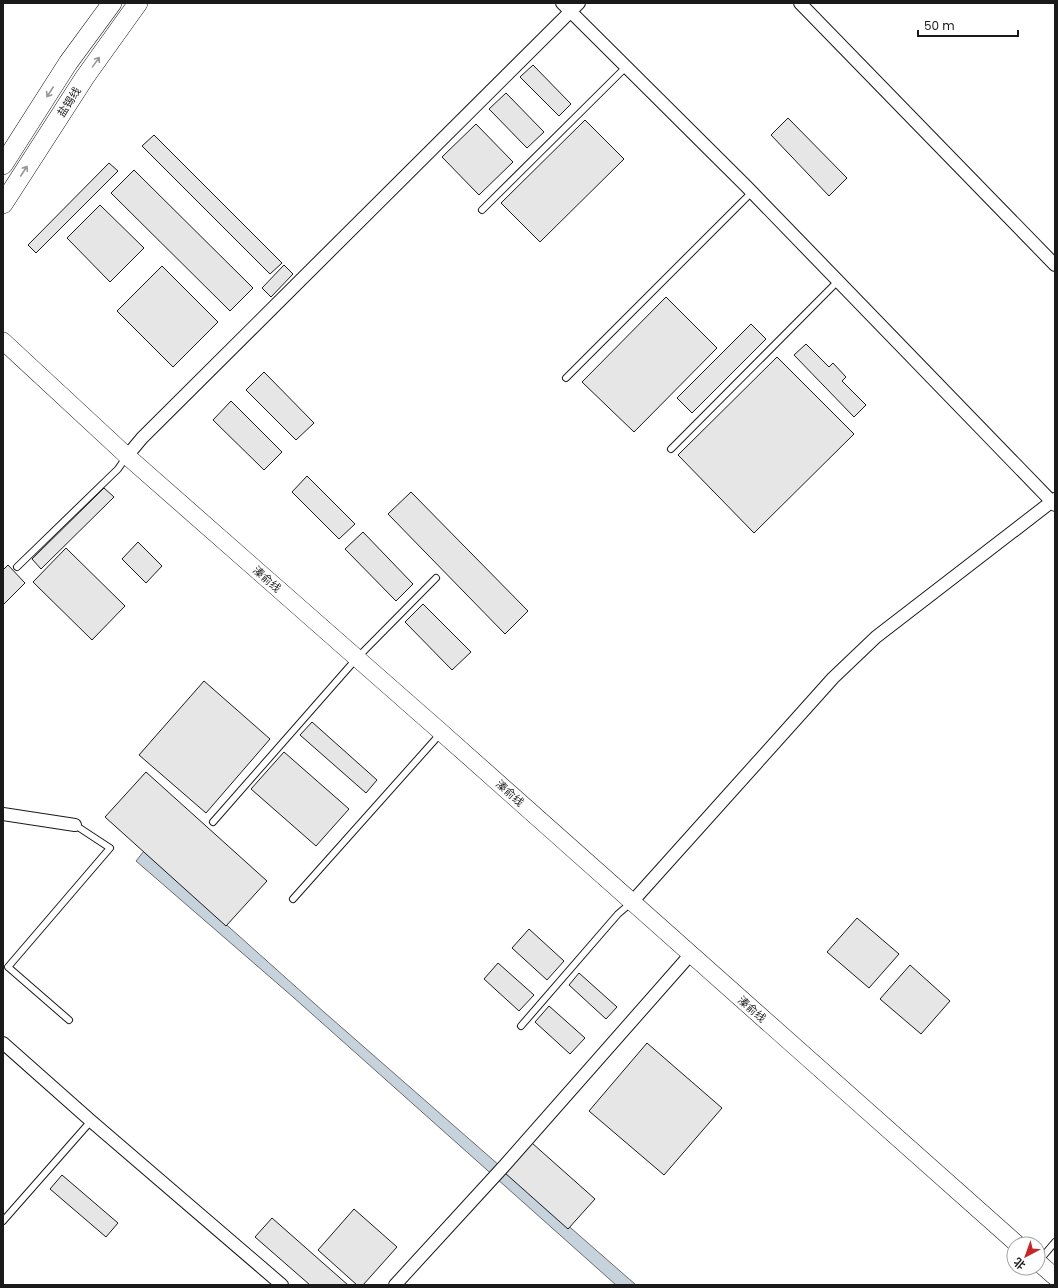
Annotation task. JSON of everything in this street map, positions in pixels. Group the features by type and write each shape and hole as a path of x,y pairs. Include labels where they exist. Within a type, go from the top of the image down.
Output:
{"main road":[{"name":"盐锡线","path":"3,165 68,63 112,3"},
{"name":"盐锡线","path":"3,204 85,77 138,3"},
{"name":"溱俞线","path":"3,341 127,456 442,732 690,955 1009,1236"},
{"path":"1046,1270 1055,1278"}],"street":[{"path":"800,3 1055,265"},
{"path":"127,456 142,438 570,6 626,67 752,192 1054,501 876,637 833,678 632,902"},
{"path":"3,814 75,825"},
{"path":"396,1285 505,1165 690,955"},
{"path":"3,1043 91,1121 282,1285"}],"lane":[{"path":"482,210 626,67"},
{"path":"566,378 752,192"},
{"path":"671,449 838,281"},
{"path":"17,567 118,469 127,456"},
{"path":"213,822 358,658 436,578"},
{"path":"293,898 442,732"},
{"path":"69,1020 8,967 110,848 75,825"},
{"path":"521,1026 618,914 632,902"},
{"path":"3,1221 91,1121"},
{"path":"1046,1253 1055,1242"}],"shaded area":[{"path":"144,851 324,1012 636,1285 616,1285 293,997 136,861"}],"building":[{"path":"533,65 571,104 559,116 520,77"},
{"path":"506,93 544,132 527,148 489,109"},
{"path":"788,118 847,178 829,196 771,135"},
{"path":"585,120 624,159 540,242 501,203"},
{"path":"476,124 513,162 479,195 442,157"},
{"path":"154,135 282,263 270,274 142,146"},
{"path":"109,163 118,171 36,253 28,245"},
{"path":"134,170 253,288 230,311 111,193"},
{"path":"100,205 144,248 110,282 67,238"},
{"path":"284,265 293,274 271,297 262,288"},
{"path":"162,266 218,322 173,367 117,311"},
{"path":"666,297 717,348 634,432 582,382"},
{"path":"751,324 766,339 692,413 677,398"},
{"path":"806,344 829,367 833,363 846,377 842,381 866,405 854,417 794,355"},
{"path":"777,357 854,434 754,533 678,455"},
{"path":"264,372 314,423 296,440 246,390"},
{"path":"231,401 282,452 264,470 213,420"},
{"path":"307,476 355,524 339,539 292,492"},
{"path":"104,488 114,497 41,569 32,559"},
{"path":"411,492 528,611 505,634 388,514"},
{"path":"363,532 413,584 396,601 345,549"},
{"path":"138,542 162,566 146,583 122,559"},
{"path":"66,548 125,606 92,640 33,582"},
{"path":"8,565 25,583 3,605 3,570"},
{"path":"423,604 471,652 452,670 405,622"},
{"path":"204,681 270,739 206,813 139,755"},
{"path":"312,722 377,780 366,793 300,735"},
{"path":"284,752 349,809 316,846 251,789"},
{"path":"146,772 267,881 226,926 105,817"},
{"path":"857,918 899,954 869,988 827,952"},
{"path":"529,929 564,961 547,980 512,948"},
{"path":"498,963 534,995 519,1011 484,979"},
{"path":"910,965 950,1001 921,1034 880,999"},
{"path":"579,973 617,1007 606,1019 569,985"},
{"path":"549,1006 585,1038 570,1054 535,1022"},
{"path":"647,1043 722,1108 664,1175 589,1111"},
{"path":"532,1143 595,1199 568,1229 505,1173"},
{"path":"62,1175 118,1223 106,1237 50,1189"},
{"path":"354,1209 397,1247 363,1285 357,1285 318,1250"},
{"path":"272,1218 348,1285 310,1285 255,1237"}]}
